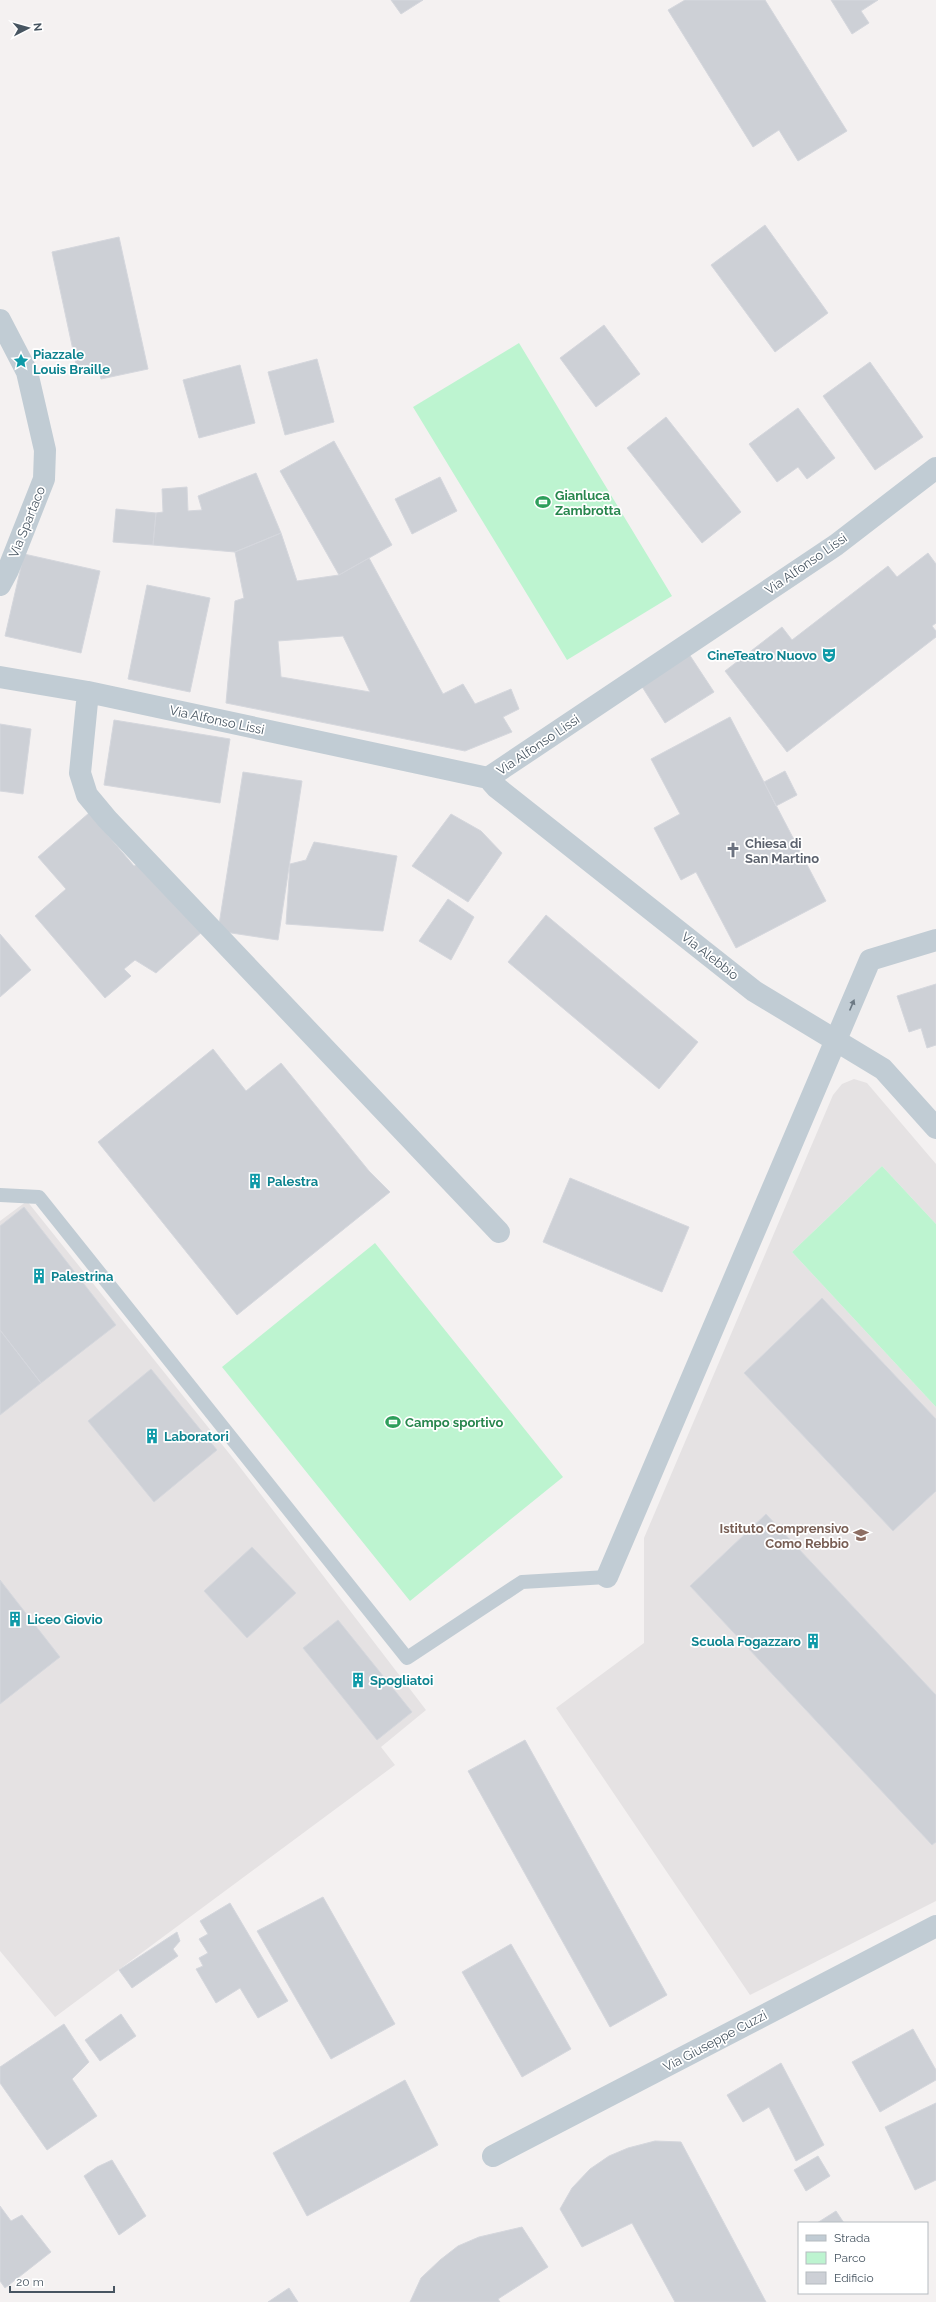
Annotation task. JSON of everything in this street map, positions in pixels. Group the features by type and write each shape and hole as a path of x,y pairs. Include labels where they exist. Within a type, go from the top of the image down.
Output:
{"street":[{"name":"Via Spartaco","path":"0,320 27,372 45,450 44,479 8,570 0,585"},
{"name":"Via Alfonso Lissi","path":"0,676 88,692 488,778 836,544 936,468"},
{"path":"88,692 80,774 87,795 107,819 499,1232"},
{"name":"Via Alebbio","path":"488,778 496,787 754,991 883,1069 936,1128"},
{"path":"607,1577 837,1041 870,960 936,940"},
{"name":"Via Giuseppe Cuzzi","path":"493,2156 936,1926"}],"lane":[{"path":"0,1196 38,1196 407,1658 522,1582 607,1577"}],"shaded area":[{"name":"Istituto Comprensivo Como Rebbio","path":"854,1079 867,1083 936,1164 936,1224 882,1166 792,1252 936,1407 936,1419 822,1298 744,1373 893,1531 936,1491 936,1695 766,1514 690,1586 932,1845 936,1842 936,1901 750,1995 556,1708 644,1643 644,1538 833,1095 842,1084"},
{"path":"27,1201 236,1462 426,1710 381,1747 395,1765 55,2017 0,1951 0,1221"}],"green space":[{"name":"Gianluca Zambrotta","path":"519,343 672,596 567,660 413,407"},
{"path":"882,1166 936,1224 936,1407 792,1252"},
{"name":"Campo sportivo","path":"375,1243 563,1477 410,1601 222,1367"}],"building":[{"path":"391,0 423,0 401,14"},
{"path":"685,0 765,0 847,131 798,161 779,130 753,147 668,10"},
{"path":"831,0 878,0 861,11 869,23 852,34"},
{"path":"765,225 828,313 775,352 711,265"},
{"path":"119,237 148,369 101,379 98,364 77,369 52,252"},
{"path":"604,325 640,374 596,407 560,358"},
{"path":"317,359 334,422 285,435 268,372"},
{"path":"870,362 923,437 875,470 823,396"},
{"path":"240,365 255,423 199,438 183,380"},
{"path":"798,408 835,458 807,479 798,467 777,482 749,444"},
{"path":"666,417 741,512 702,543 627,448"},
{"path":"334,441 392,545 339,575 280,471"},
{"path":"256,473 281,533 235,552 153,545 156,513 163,512 162,489 187,487 188,511 202,510 198,496"},
{"path":"440,477 457,511 412,534 395,499"},
{"path":"116,509 156,513 153,545 113,542"},
{"path":"281,533 297,581 339,575 369,558 443,694 463,684 475,704 511,689 519,709 503,717 512,732 465,751 226,703 235,601 244,598 235,552","holes":["343,636 370,692 281,677 278,641"]},
{"name":"CineTeatro Nuovo","path":"928,553 936,564 936,623 932,626 936,631 936,637 787,752 725,671 782,627 792,640 888,566 897,577"},
{"path":"24,554 100,571 81,653 5,636"},
{"path":"147,585 210,598 190,692 128,679"},
{"path":"689,654 714,692 665,723 641,685"},
{"name":"Chiesa di San Martino","path":"730,717 826,901 736,948 696,872 681,880 654,828 680,814 651,759"},
{"path":"114,720 230,739 220,803 104,785"},
{"path":"0,724 31,729 23,794 0,791"},
{"path":"785,771 797,795 776,806 764,782"},
{"path":"243,772 302,781 278,940 218,931"},
{"path":"89,813 134,866 142,863 203,931 156,973 135,960 124,969 131,976 105,998 35,916 66,889 38,857"},
{"path":"451,814 481,831 502,853 468,902 412,866"},
{"path":"314,842 397,856 383,931 286,924 290,864 306,860"},
{"path":"448,899 474,917 451,960 419,941"},
{"path":"546,915 698,1042 659,1089 508,962"},
{"path":"0,934 31,970 0,997"},
{"path":"936,984 936,1045 927,1048 921,1028 909,1032 897,996"},
{"name":"Palestra","path":"213,1049 246,1091 281,1063 369,1171 390,1192 237,1315 98,1142"},
{"path":"570,1178 689,1227 662,1292 543,1242"},
{"name":"Palestrina","path":"24,1207 116,1325 41,1383 0,1330 0,1226"},
{"path":"822,1298 936,1419 936,1491 893,1531 744,1373"},
{"path":"0,1330 41,1383 0,1415"},
{"name":"Laboratori","path":"151,1369 217,1450 154,1502 88,1421"},
{"name":"Scuola Fogazzaro","path":"766,1514 936,1695 936,1842 932,1845 690,1586"},
{"path":"252,1547 296,1593 247,1638 204,1591"},
{"name":"Liceo Giovio","path":"0,1580 60,1657 0,1704"},
{"name":"Spogliatoi","path":"338,1620 412,1712 377,1740 303,1648"},
{"path":"525,1740 667,1995 610,2027 468,1771"},
{"path":"323,1897 395,2024 331,2059 257,1931"},
{"path":"230,1903 288,2001 258,2018 240,1988 216,2003 196,1969 203,1966 199,1958 208,1953 199,1939 208,1934 200,1921"},
{"path":"177,1932 180,1941 173,1949 178,1956 132,1988 119,1970"},
{"path":"511,1944 571,2049 522,2077 462,1972"},
{"path":"121,2014 136,2036 100,2061 85,2040"},
{"path":"64,2024 89,2062 72,2079 97,2116 47,2150 0,2083 0,2067"},
{"path":"913,2029 936,2070 936,2080 880,2112 852,2062"},
{"path":"781,2063 824,2145 796,2161 769,2107 743,2122 727,2095"},
{"path":"405,2080 438,2145 307,2216 273,2153"},
{"path":"936,2103 936,2180 915,2190 885,2127"},
{"path":"655,2141 681,2142 766,2302 675,2302 632,2223 582,2247 560,2209 572,2188 590,2169 609,2156 628,2148"},
{"path":"818,2156 830,2176 806,2191 794,2170"},
{"path":"112,2160 146,2216 119,2235 84,2176 97,2167"},
{"path":"0,2206 11,2221 22,2215 51,2252 5,2288 0,2281"},
{"path":"836,2211 843,2222 819,2222"},
{"path":"522,2227 548,2267 498,2299 500,2302 410,2302 421,2278 458,2246 479,2237"},
{"path":"289,2288 298,2302 268,2302"}],"place":[{"name":"Piazzale Louis Braille","path":"21,361"},
{"name":"Gianluca Zambrotta","path":"543,502"},
{"name":"CineTeatro Nuovo","path":"829,655"},
{"name":"Chiesa di San Martino","path":"733,850"},
{"name":"Palestra","path":"255,1181"},
{"name":"Palestrina","path":"39,1276"},
{"name":"Campo sportivo","path":"393,1422"},
{"name":"Laboratori","path":"152,1436"},
{"name":"Istituto Comprensivo Como Rebbio","path":"861,1535"},
{"name":"Liceo Giovio","path":"15,1619"},
{"name":"Scuola Fogazzaro","path":"813,1641"},
{"name":"Spogliatoi","path":"358,1680"}]}
